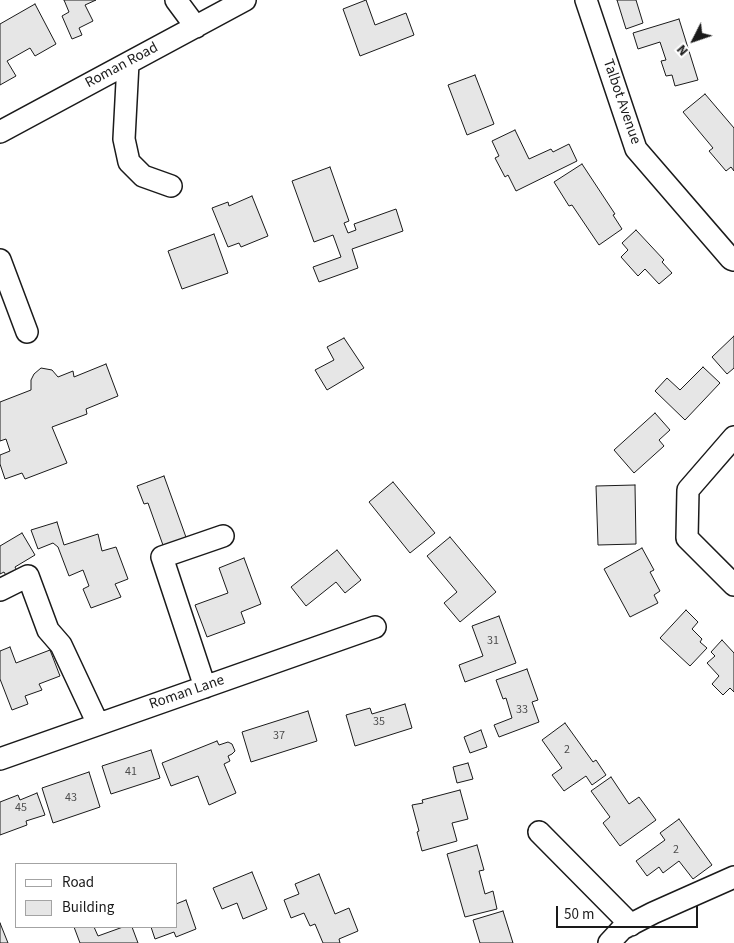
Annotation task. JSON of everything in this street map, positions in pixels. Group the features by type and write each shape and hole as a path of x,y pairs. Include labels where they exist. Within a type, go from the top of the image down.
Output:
{"street":[{"path":"176,0 196,27"},
{"name":"Roman Road","path":"0,132 245,0"},
{"name":"Talbot Avenue","path":"586,0 636,150 731,259 734,260"},
{"path":"128,63 124,139 129,162 143,176 171,186"},
{"path":"0,260 27,332"},
{"path":"734,437 688,490 687,538 734,585"},
{"path":"204,687 162,557 223,536"},
{"path":"0,590 28,576 48,630 61,645 98,724"},
{"name":"Roman Lane","path":"0,758 375,627"},
{"path":"539,832 631,924"},
{"path":"609,943 622,929 631,924 734,877"}],"building":[{"path":"64,0 96,0 85,5 93,21 79,28 82,35 72,39 62,16 69,12"},
{"path":"366,0 375,25 406,13 414,35 360,56 343,9"},
{"path":"617,0 636,0 643,23 626,29"},
{"path":"35,4 56,44 35,56 30,48 7,61 16,76 0,85 0,24"},
{"path":"679,19 698,80 675,86 672,75 666,76 661,61 666,60 660,42 638,49 633,33"},
{"path":"475,75 494,124 467,135 448,85"},
{"path":"705,94 734,128 734,171 731,167 726,171 709,151 713,148 683,112"},
{"path":"515,130 529,159 551,149 553,152 569,144 577,161 516,191 508,175 505,177 495,158 499,156 492,141"},
{"path":"582,164 615,214 613,215 622,229 599,245 572,205 569,206 554,182"},
{"path":"330,167 349,221 344,223 348,233 356,230 354,224 396,209 403,231 352,249 358,268 319,282 313,267 341,257 333,235 314,242 292,181"},
{"path":"252,196 268,236 241,247 239,243 228,247 212,208 228,202 229,206"},
{"path":"636,230 664,260 662,262 672,273 659,284 645,269 638,276 621,257 628,250 622,243"},
{"path":"214,234 228,273 182,289 168,251"},
{"path":"734,336 734,368 727,374 712,357"},
{"path":"344,338 364,368 327,390 315,370 334,360 327,347"},
{"path":"106,364 118,396 86,409 87,414 52,427 67,463 25,479 22,473 5,479 0,464 0,455 10,451 6,439 0,441 0,402 31,390 31,380 34,374 41,368 52,370 58,377 73,371 74,377"},
{"path":"703,367 720,383 685,420 655,391 667,378 680,390"},
{"path":"655,413 670,430 659,440 664,446 634,473 614,450"},
{"path":"164,476 187,540 164,548 148,503 144,504 137,486"},
{"path":"393,482 435,533 410,553 369,502"},
{"path":"635,485 636,544 598,545 596,486"},
{"path":"57,522 64,545 98,534 102,551 116,547 128,579 115,584 121,597 91,608 83,589 89,586 83,570 69,576 58,547 53,543 38,549 31,530"},
{"path":"22,533 35,555 15,567 17,571 7,577 4,572 0,574 0,546"},
{"path":"450,537 496,592 460,622 444,603 457,592 427,556"},
{"path":"642,548 654,570 650,572 660,591 654,595 658,603 630,617 604,569"},
{"path":"337,550 361,580 345,593 336,582 306,606 291,587"},
{"path":"244,558 261,604 241,612 245,623 207,637 195,605 228,593 219,568"},
{"path":"686,610 698,622 692,629 702,639 700,642 707,648 690,666 660,638"},
{"path":"499,616 516,663 465,682 459,665 483,656 472,626"},
{"path":"722,640 734,653 734,692 730,688 723,695 712,684 719,676 707,663 715,656 711,652"},
{"path":"10,647 16,663 50,650 60,676 39,684 42,690 25,696 28,704 12,710 0,679 0,651"},
{"path":"527,669 538,700 532,702 539,722 499,737 494,725 512,718 506,698 503,699 496,680"},
{"path":"405,704 412,728 355,746 346,715 370,708 372,714"},
{"path":"308,711 317,741 251,762 242,732"},
{"path":"565,723 593,762 596,760 606,775 592,785 586,776 564,791 552,775 562,768 542,740"},
{"path":"481,730 487,747 470,753 464,737"},
{"path":"217,741 219,745 228,742 232,744 235,751 228,756 230,761 224,764 236,793 209,805 198,776 171,786 162,763"},
{"path":"151,750 160,778 111,794 102,766"},
{"path":"468,763 473,779 457,783 453,767"},
{"path":"89,772 100,807 53,823 42,788"},
{"path":"611,777 629,804 639,797 656,820 620,846 603,823 610,817 591,791"},
{"path":"460,790 468,819 452,823 457,841 422,851 412,805 423,803 422,800"},
{"path":"37,793 45,815 26,821 27,825 0,835 0,802 18,795 20,800"},
{"path":"679,819 712,865 693,879 679,861 663,873 659,867 647,876 636,861 665,840 660,833"},
{"path":"477,845 484,870 479,871 485,894 493,891 497,909 465,917 447,854"},
{"path":"252,872 267,909 243,919 237,903 222,909 213,888"},
{"path":"319,874 335,914 349,908 358,931 339,939 340,943 323,943 315,924 310,926 304,913 291,918 284,900 299,894 295,884"},
{"path":"186,900 196,929 176,937 174,932 155,939 151,928 178,928 178,903"},
{"path":"503,911 513,943 480,943 473,920"},
{"path":"0,923 8,943 0,943"},
{"path":"74,928 94,928 98,936 120,928 132,928 138,943 80,943"}]}
